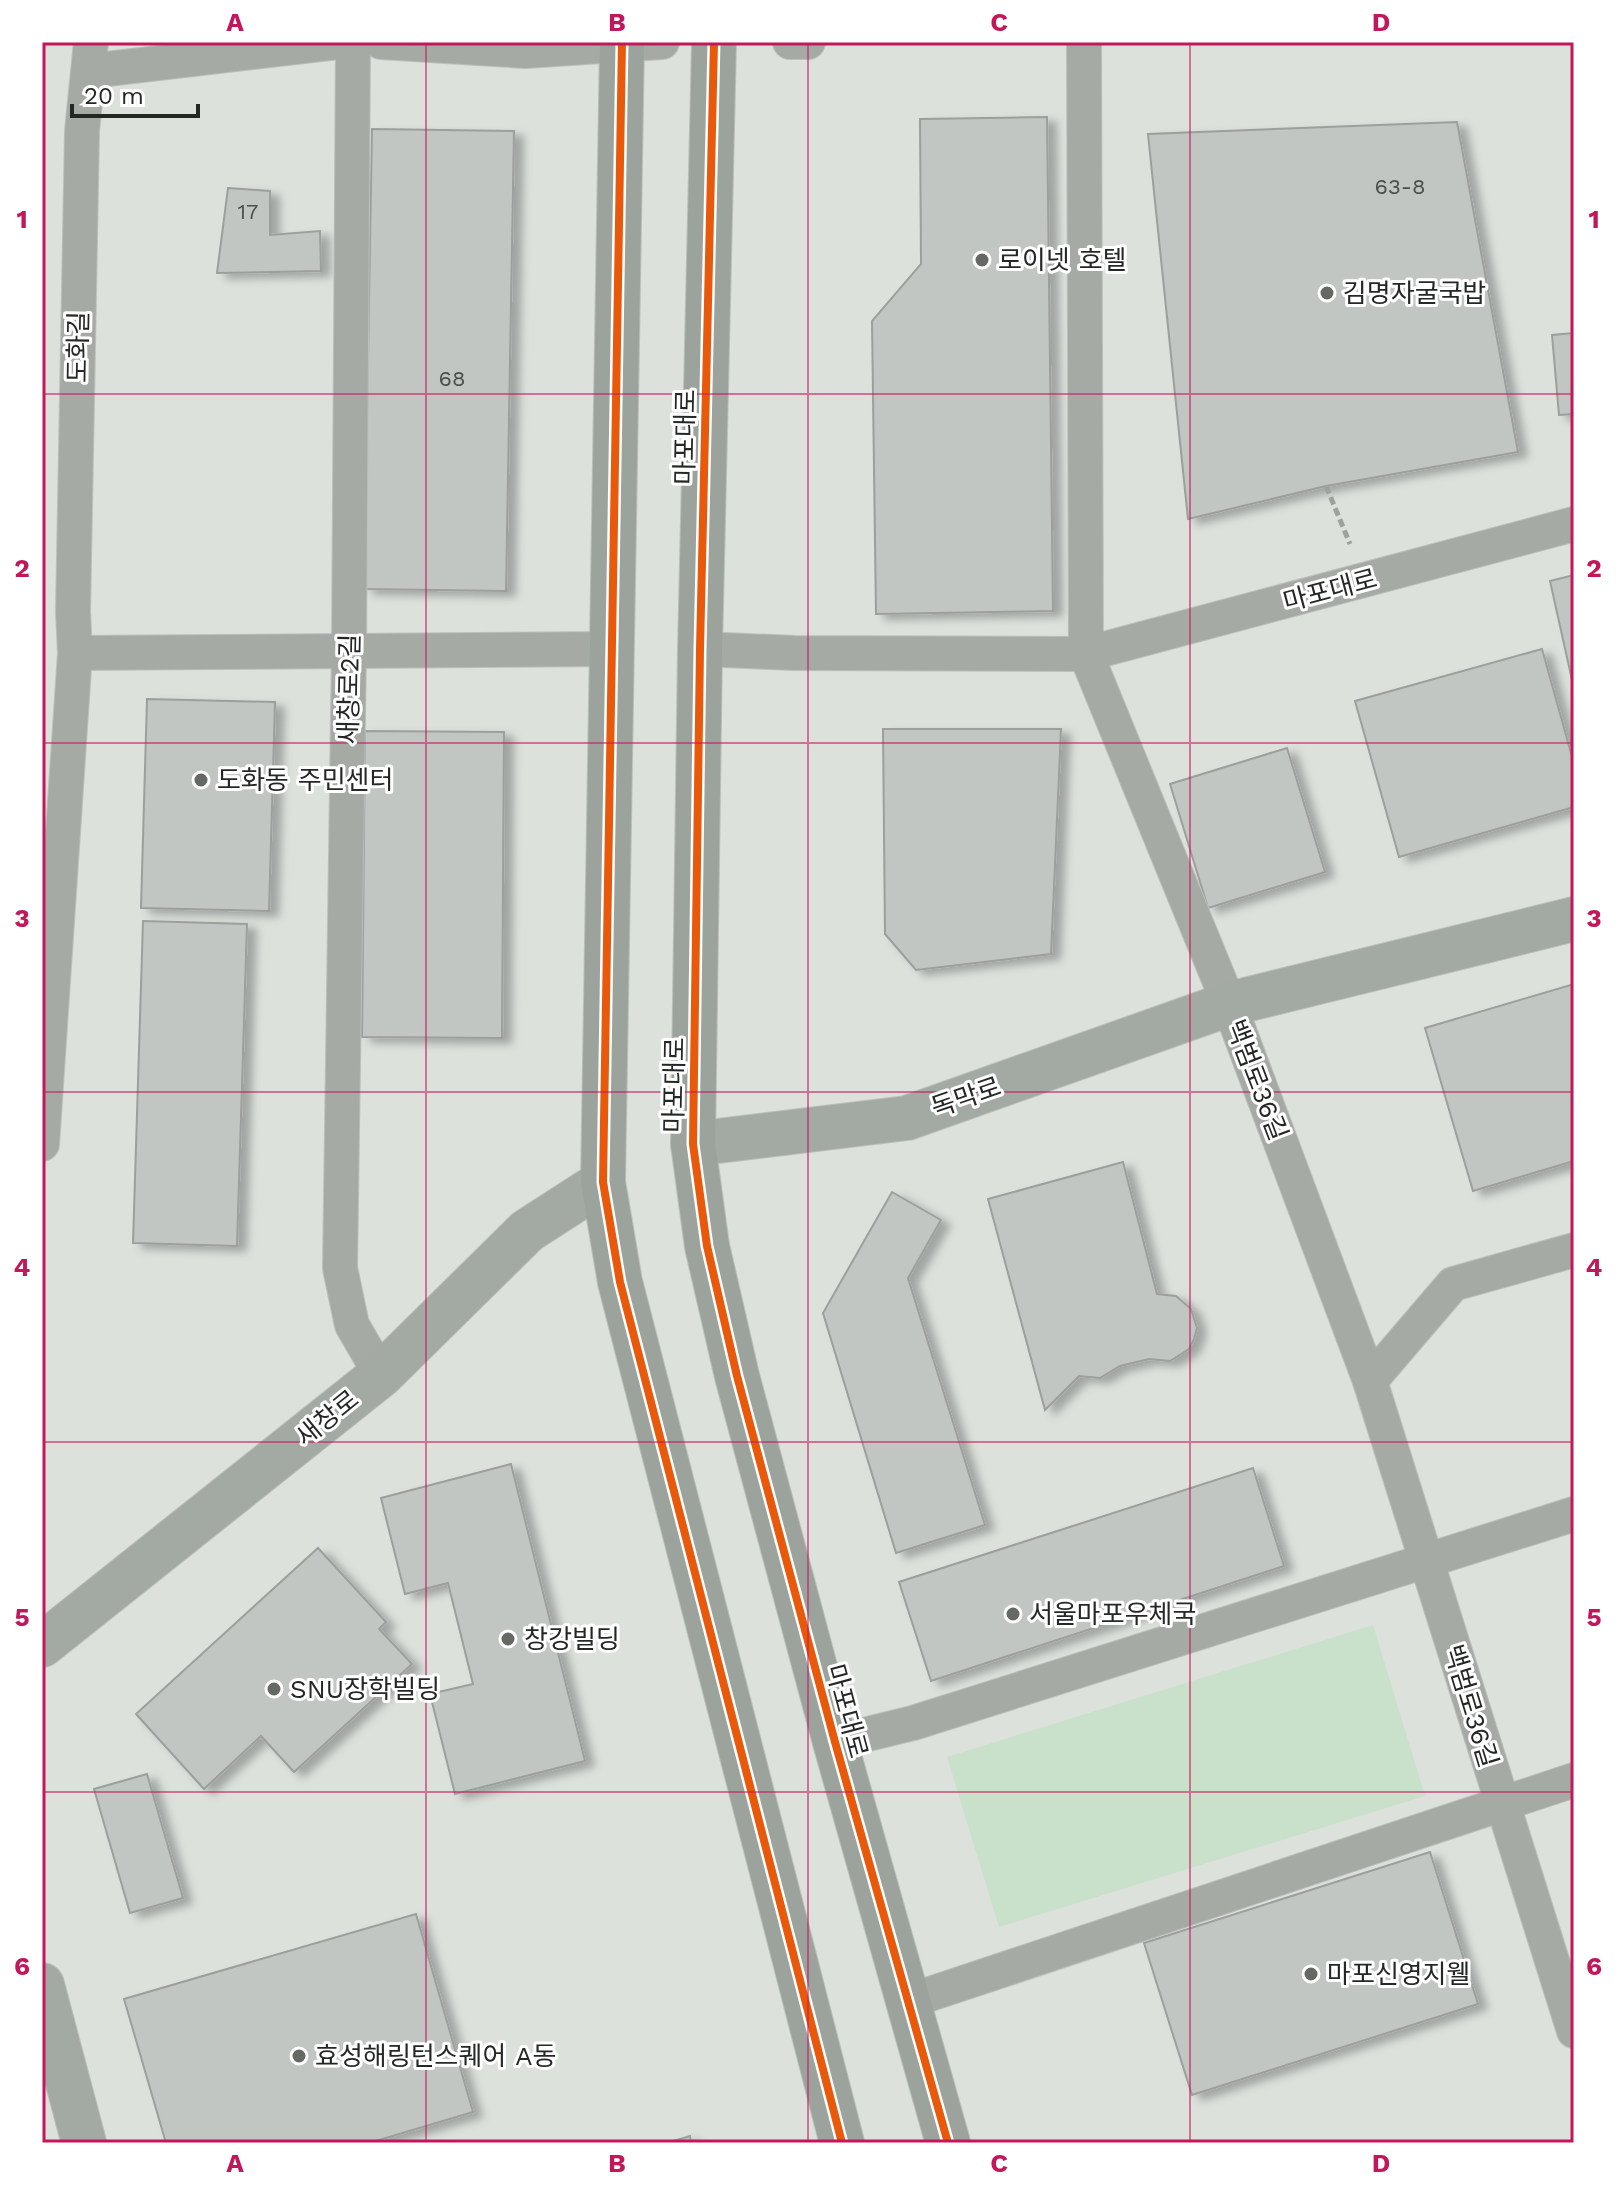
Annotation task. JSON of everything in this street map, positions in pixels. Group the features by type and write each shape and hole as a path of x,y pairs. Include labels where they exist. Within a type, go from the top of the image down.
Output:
{"main road":[{"path":"635,42 611,649 603,1182 620,1282 842,2143"},
{"name":"마포대로","path":"714,42 700,649 693,1144 707,1246 737,1376 835,1742 948,2143"},
{"name":"독막로","path":"693,1144 907,1118 1229,1004 1574,919"},
{"name":"새창로","path":"42,1645 381,1375 527,1231 603,1182"},
{"path":"42,1985 84,2143"}],"street":[{"path":"91,57 338,42"},
{"name":"새창로2길","path":"353,42 349,650 340,1268 352,1325 381,1375"},
{"path":"381,42 525,51 635,42"},
{"path":"790,42 808,42"},
{"path":"1084,42 1086,654 1229,1004"},
{"name":"도화길","path":"42,1144 52,868 75,653 73,612 82,131 91,57"},
{"name":"마포대로","path":"700,649 795,653 1086,654 1574,524"},
{"path":"75,653 611,649"},
{"name":"백범로36길","path":"1229,1004 1370,1381 1574,2031"},
{"path":"1370,1381 1453,1284 1574,1250"},
{"name":"마포대로","path":"835,1742 913,1723 1574,1514"},
{"path":"909,2001 1574,1780"}],"path":[{"path":"1326,486 1365,580"}],"green space":[{"path":"1373,1625 1425,1796 999,1927 947,1757"}],"building":[{"path":"1047,117 1053,611 876,614 872,321 921,264 920,119"},
{"name":"김명자굴국밥","path":"1457,122 1518,452 1326,486 1188,519 1148,134"},
{"path":"372,129 514,131 506,591 364,589"},
{"path":"228,188 270,191 270,235 320,231 321,271 217,273"},
{"path":"1574,333 1574,414 1559,415 1552,335"},
{"path":"1574,575 1574,689 1550,581"},
{"path":"1542,649 1574,764 1574,807 1399,857 1355,701"},
{"path":"147,699 275,702 269,911 141,908"},
{"path":"883,729 1061,729 1051,954 916,970 885,934"},
{"path":"365,731 504,732 502,1038 362,1037"},
{"path":"1287,748 1325,872 1208,908 1170,784"},
{"path":"143,921 247,924 237,1246 133,1243"},
{"path":"1574,984 1574,1161 1473,1191 1425,1028"},
{"path":"1123,1162 1157,1294 1176,1296 1191,1309 1197,1328 1194,1339 1189,1349 1170,1361 1149,1359 1120,1366 1100,1378 1079,1376 1045,1410 988,1199"},
{"path":"892,1192 941,1220 908,1278 985,1525 896,1553 823,1313"},
{"name":"창강빌딩","path":"511,1464 585,1761 455,1794 430,1694 473,1684 448,1583 405,1594 381,1498"},
{"path":"1253,1468 1284,1566 931,1681 899,1582"},
{"name":"SNU장학빌딩","path":"318,1548 386,1622 379,1629 412,1664 294,1772 261,1736 204,1789 136,1714"},
{"path":"147,1774 183,1898 130,1913 94,1789"},
{"name":"마포신영지웰","path":"1430,1852 1478,2004 1192,2095 1144,1943"},
{"name":"효성해링턴스퀘어 A동","path":"416,1914 473,2112 369,2143 166,2143 124,1999"},
{"path":"690,2136 691,2143 667,2143"}],"cycle path":[{"path":"622,42 603,1182 620,1282 842,2143"},
{"path":"714,42 700,649 693,1144 707,1246 737,1376 835,1742 948,2143"}],"place":[{"name":"로이넷 호텔","path":"982,260"},
{"name":"김명자굴국밥","path":"1327,293"},
{"name":"도화동 주민센터","path":"201,780"},
{"name":"서울마포우체국","path":"1013,1614"},
{"name":"창강빌딩","path":"508,1639"},
{"name":"SNU장학빌딩","path":"274,1689"},
{"name":"마포신영지웰","path":"1311,1974"},
{"name":"효성해링턴스퀘어 A동","path":"299,2056"}]}
